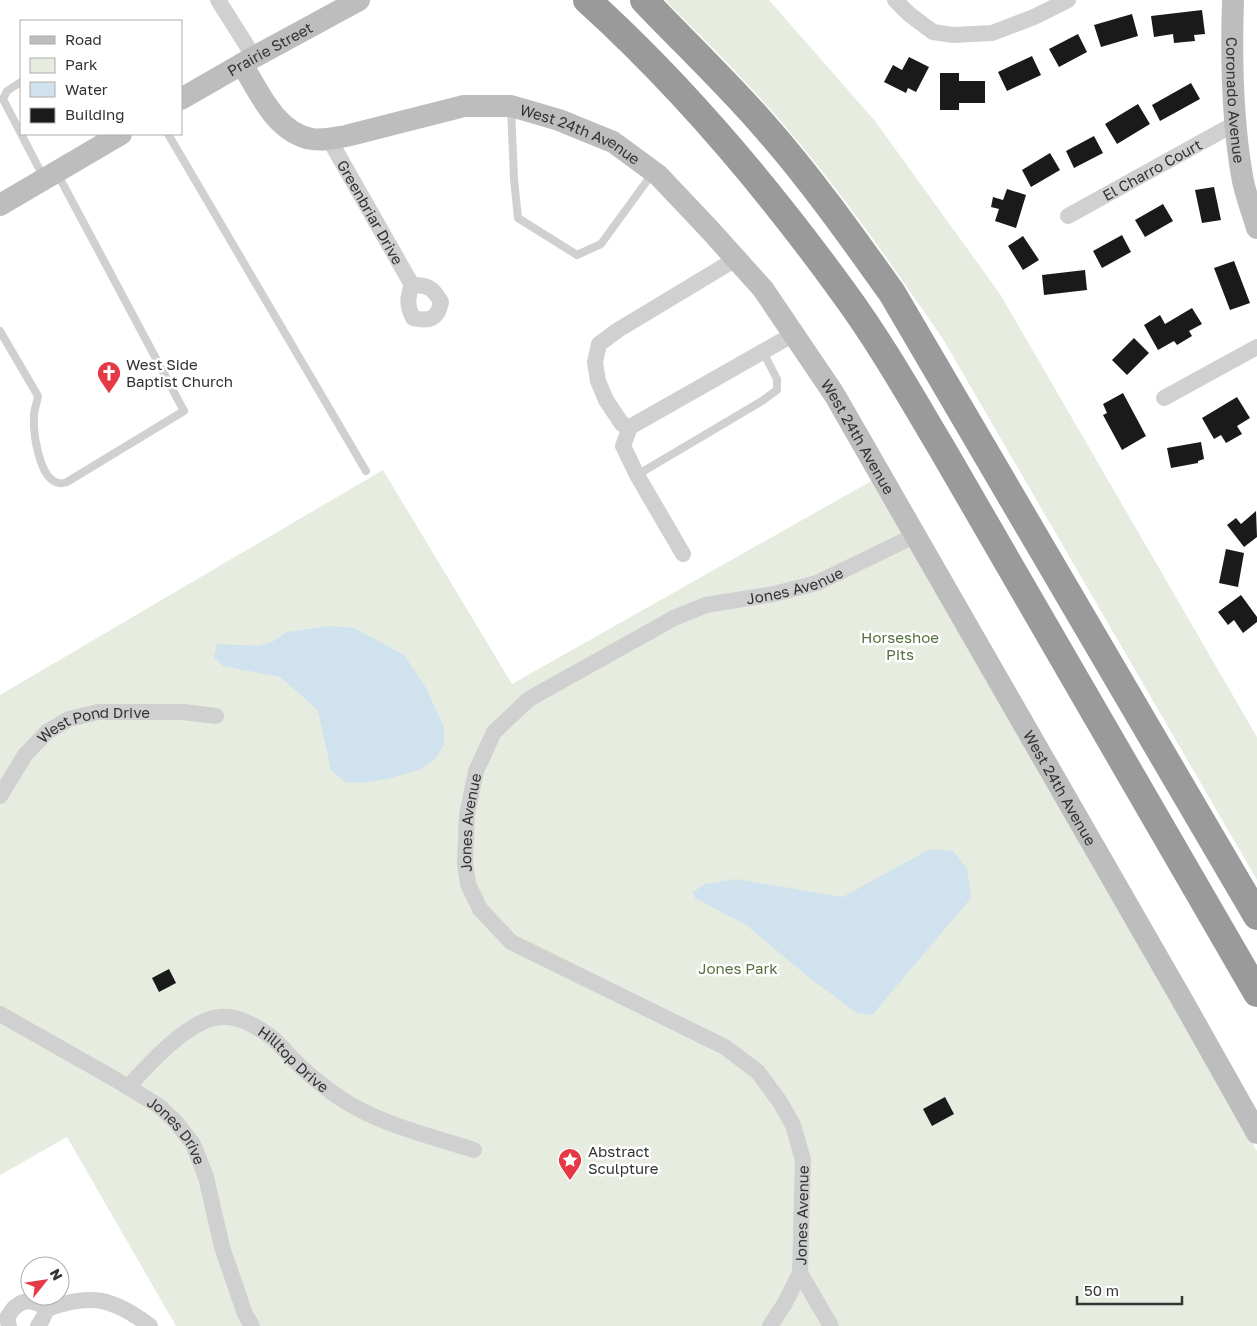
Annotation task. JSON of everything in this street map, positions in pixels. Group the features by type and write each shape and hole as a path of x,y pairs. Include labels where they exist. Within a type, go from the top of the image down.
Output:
{"highway":[{"path":"587,0 645,55 692,104 777,204 850,302 888,358 942,447 1257,993"},
{"path":"644,0 771,134 800,168 892,293 1257,916"}],"street":[{"path":"218,0 248,61"},
{"name":"Prairie Street","path":"182,98 359,0"},
{"path":"895,0 909,14 933,32 953,35 992,33 1034,17 1068,0"},
{"name":"Coronado Avenue","path":"1233,0 1231,62 1236,123 1242,177 1257,228"},
{"name":"West 24th Avenue","path":"248,61 271,112 291,130 311,139 329,139 464,106 511,106 559,120 613,142 653,172 736,259 763,289 834,394 1257,1133"},
{"name":"El Charro Court","path":"1068,216 1236,123"},
{"path":"0,205 119,135"},
{"name":"Greenbriar Drive","path":"329,139 412,285"},
{"path":"630,427 622,424 606,400 598,381 594,362 599,344 618,330 736,259"},
{"path":"683,554 637,475 623,446 630,427 794,334"},
{"path":"1164,398 1257,347"},
{"name":"Jones Avenue","path":"831,1326 800,1273 803,1160 793,1125 780,1102 758,1072 725,1047 511,942 480,909 468,884 465,863 467,815 476,771 494,732 528,700 674,618 706,605 774,594 817,583 916,536"},
{"name":"West Pond Drive","path":"0,796 25,755 47,732 69,719 98,712 184,712 216,716"},
{"name":"Jones Drive","path":"0,1014 160,1106 175,1121 193,1144 206,1177 222,1247 245,1314 252,1326"},
{"name":"Hilltop Drive","path":"128,1087 175,1040 201,1023 221,1017 243,1021 274,1039 303,1069 343,1100 371,1115 474,1150"},
{"path":"770,1326 785,1303 800,1273"},
{"path":"9,1326 7,1318 13,1308 27,1301 39,1303 47,1308 66,1302 87,1300 108,1302 131,1311 150,1326"},
{"path":"38,1326 47,1308"}],"lane":[{"path":"20,83 7,91 3,99 20,126"},
{"path":"511,106 518,218 577,255 600,244 653,172"},
{"path":"1,337 38,396 34,414 34,437 43,467 49,478 58,483 66,482 184,411 50,175 25,135"},
{"path":"169,135 366,471"},
{"path":"637,475 762,401 777,390 777,379 763,352"}],"green space":[{"path":"665,0 769,0 875,121 1000,294 1257,737 1257,880 943,339 861,223 809,155 757,95"},
{"name":"Jones Park","path":"383,470 512,684 873,480 1257,1151 1257,1326 176,1326 67,1137 0,1175 0,695"}],"water":[{"path":"330,626 354,628 404,655 426,688 444,727 444,745 435,759 419,770 390,778 363,783 345,782 331,770 318,711 280,677 223,666 214,657 217,644 259,646 272,642 287,632"},
{"path":"930,849 953,851 967,869 971,898 872,1015 857,1013 806,975 746,925 695,898 693,892 705,884 736,879 843,897"}],"building":[{"path":"1202,10 1205,34 1194,35 1195,41 1174,43 1173,34 1154,37 1151,16"},
{"path":"1132,14 1138,36 1101,47 1094,25"},
{"path":"1078,34 1087,52 1059,67 1049,49"},
{"path":"1032,56 1041,75 1007,91 998,72"},
{"path":"909,57 929,67 916,92 908,88 906,93 884,82 893,65 902,70"},
{"path":"940,73 959,73 959,81 985,81 985,103 959,103 959,110 940,110"},
{"path":"1191,83 1200,99 1160,121 1152,105"},
{"path":"1138,104 1150,124 1117,144 1105,124"},
{"path":"1094,136 1103,153 1074,168 1066,151"},
{"path":"1050,153 1060,170 1031,187 1022,170"},
{"path":"1214,187 1221,220 1202,223 1195,190"},
{"path":"1007,189 1026,195 1016,228 995,221 999,209 991,207 993,197 1003,200"},
{"path":"1163,204 1173,221 1145,237 1135,220"},
{"path":"1122,235 1131,252 1102,268 1093,251"},
{"path":"1023,236 1039,260 1023,270 1008,246"},
{"path":"1234,261 1250,303 1230,310 1214,268"},
{"path":"1085,270 1087,290 1044,295 1042,275"},
{"path":"1192,308 1202,324 1189,331 1192,336 1177,345 1174,341 1158,350 1144,325 1160,315 1165,324"},
{"path":"1134,338 1149,353 1127,375 1112,360"},
{"path":"1123,393 1146,436 1122,450 1103,415 1107,413 1103,404"},
{"path":"1237,397 1250,418 1237,426 1242,434 1226,443 1221,435 1214,439 1202,418"},
{"path":"1201,442 1204,459 1198,461 1198,463 1171,468 1167,448"},
{"path":"1256,511 1257,537 1244,547 1227,525 1236,518 1241,524"},
{"path":"1226,549 1244,553 1238,587 1219,583"},
{"path":"1241,595 1257,617 1257,622 1243,633 1234,620 1228,625 1218,612"},
{"path":"169,969 176,983 159,992 152,978"},
{"path":"945,1097 954,1114 932,1126 923,1109"}],"place":[{"name":"West Side Baptist Church","path":"109,394"},
{"name":"Abstract Sculpture","path":"570,1181"}],"park label":[{"name":"Horseshoe Pits","path":"900,646"}]}
